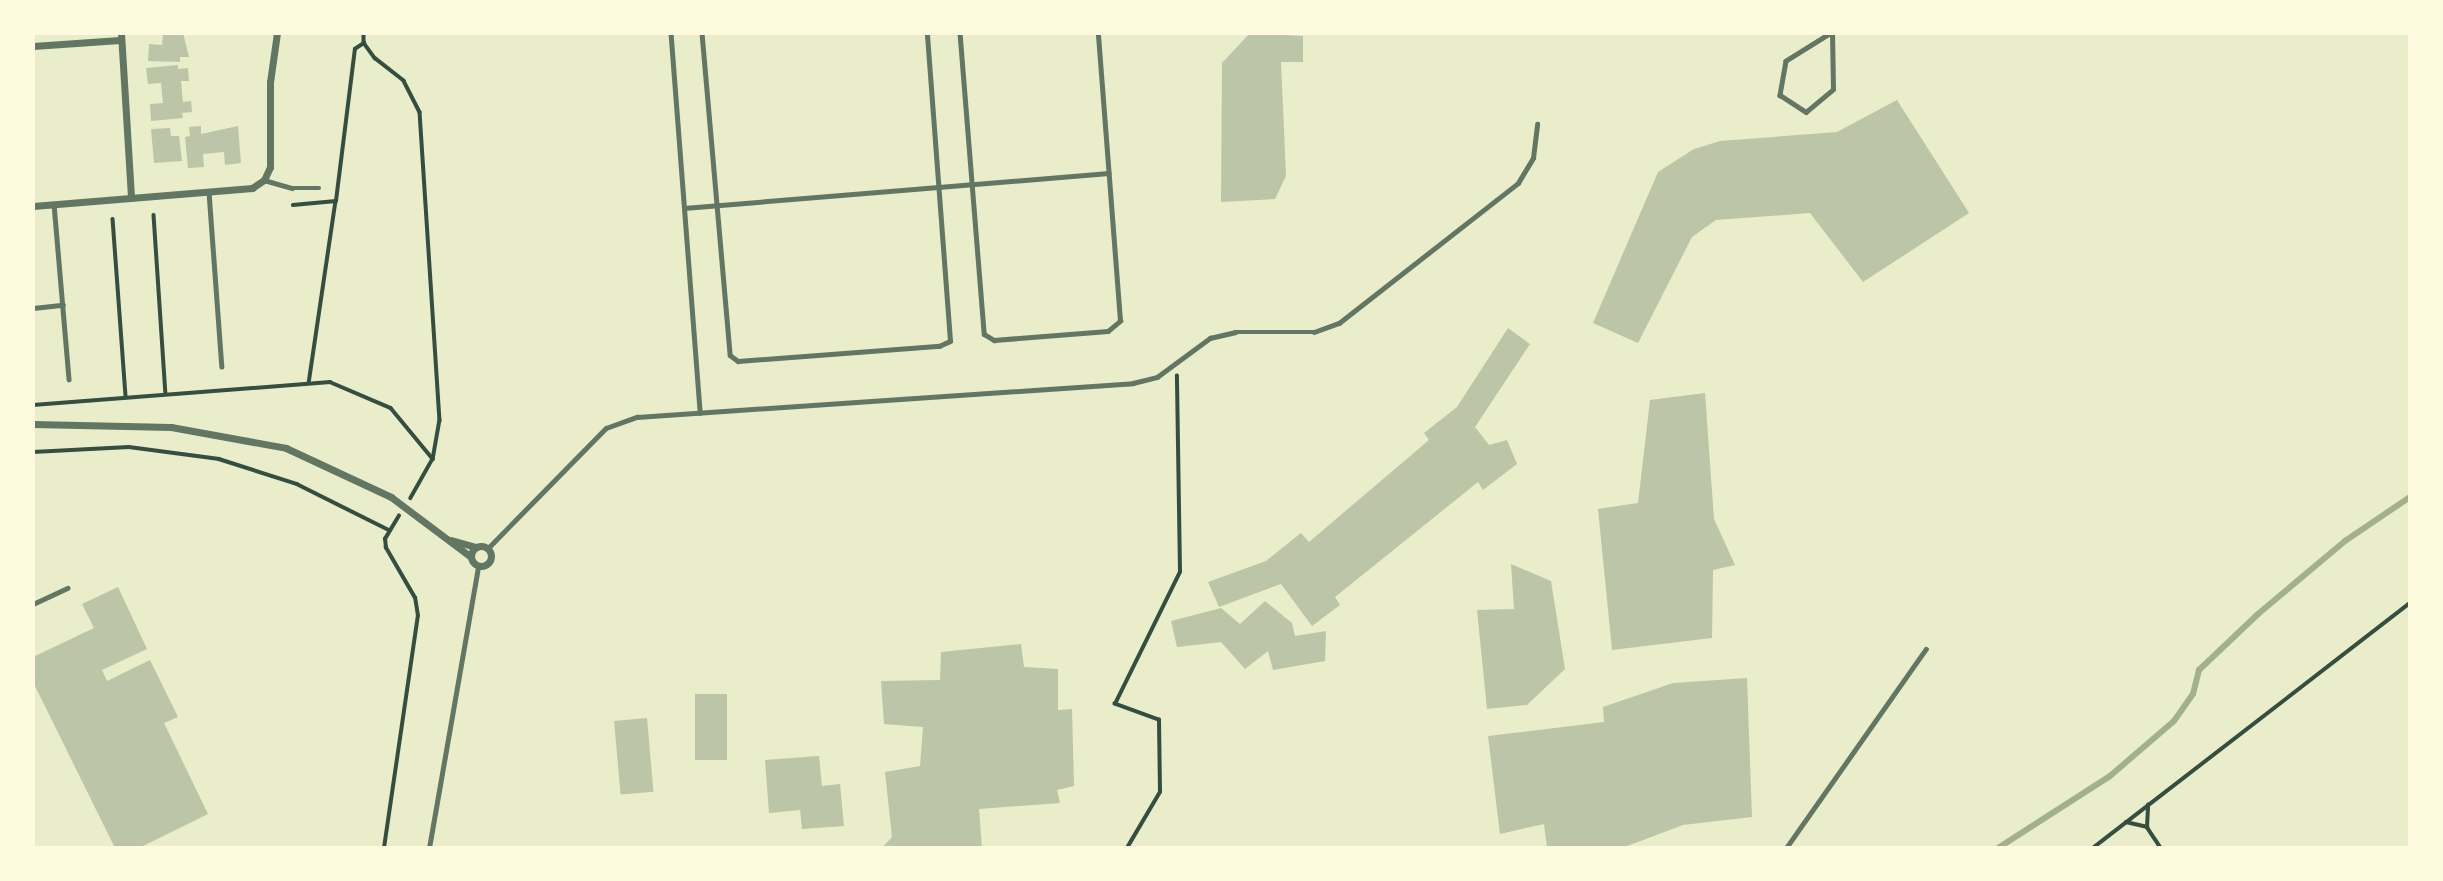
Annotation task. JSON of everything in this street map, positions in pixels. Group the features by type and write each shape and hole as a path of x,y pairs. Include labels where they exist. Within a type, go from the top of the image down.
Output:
{"street":[{"path":"33,206 252,188 264,180 270,167 270,82 277,33"},
{"path":"33,46 120,36 131,198"},
{"path":"33,424 171,427 286,448 326,463 405,507 447,539 471,557 478,566 492,559 488,548 447,539"},
{"path":"471,557 477,547"}],"lane":[{"path":"671,33 700,413"},
{"path":"702,33 733,359 939,346 951,335 927,33"},
{"path":"960,33 988,339 1108,331 1120,321 1098,33"},
{"path":"1831,33 1833,89 1806,112 1780,95 1786,61 1831,33"},
{"path":"488,548 606,428 637,417 1133,383 1157,376 1210,338 1235,332 1314,332 1339,323 1518,183 1533,158 1537,124"},
{"path":"684,208 1109,173"},
{"path":"264,180 292,188 319,188"},
{"path":"209,192 222,367"},
{"path":"54,204 69,379"},
{"path":"33,307 63,305"},
{"path":"429,848 478,566"},
{"path":"33,604 68,588"},
{"path":"1786,848 1926,649"}],"path":[{"path":"364,33 364,43 374,58 404,81 420,112 440,420 433,459 390,531 386,548 415,598 418,616 384,848"},
{"path":"309,383 355,49 364,43"},
{"path":"293,205 336,201"},
{"path":"155,215 166,394"},
{"path":"113,219 127,397"},
{"path":"1127,848 1160,792 1159,720 1115,704 1180,572 1177,364"},
{"path":"33,405 330,382 376,398 404,419 433,459"},
{"path":"33,452 129,447 219,459 297,484 390,531"},
{"path":"2094,848 2410,603"},
{"path":"2147,827 2148,805"},
{"path":"2126,821 2147,827 2162,846"}],"building":[{"path":"163,33 183,33 189,57 180,57 180,62 148,61 149,44 162,45"},
{"path":"1250,33 1303,36 1303,62 1281,62 1286,176 1275,199 1221,202 1222,63"},
{"path":"178,65 178,69 188,68 189,81 181,81 183,102 191,101 192,112 182,113 183,118 151,121 150,104 163,103 161,83 148,84 146,68"},
{"path":"1897,100 1969,213 1863,282 1810,213 1716,220 1692,237 1638,343 1593,323 1658,172 1694,149 1720,141 1837,132"},
{"path":"201,126 201,134 238,126 241,163 225,165 224,152 203,154 204,167 188,168 185,137 190,136 189,127"},
{"path":"170,128 171,136 179,136 182,161 154,163 151,129"},
{"path":"1508,328 1530,344 1475,427 1489,445 1507,440 1517,464 1483,490 1478,482 1335,597 1340,605 1312,626 1281,584 1219,607 1208,582 1266,561 1301,533 1309,542 1429,440 1424,433 1457,407"},
{"path":"1705,393 1714,519 1735,565 1713,570 1712,638 1612,650 1598,509 1638,503 1650,400"},
{"path":"1511,564 1551,581 1565,669 1527,705 1487,709 1477,610 1514,609"},
{"path":"118,587 147,649 102,670 107,681 150,660 178,717 164,723 208,814 139,848 115,848 33,682 33,657 94,628 82,604"},
{"path":"1265,601 1292,623 1295,636 1326,631 1325,661 1273,670 1268,651 1245,669 1221,642 1177,647 1171,621 1221,608 1240,624"},
{"path":"1021,644 1024,667 1058,669 1058,710 1072,709 1074,786 1057,790 1060,803 979,809 982,848 882,848 892,837 885,772 920,766 923,727 884,724 881,681 940,680 941,652"},
{"path":"1747,678 1752,817 1683,825 1622,848 1547,848 1544,824 1500,834 1488,736 1604,722 1603,707 1673,683"},
{"path":"695,694 727,694 727,760 695,760"},
{"path":"647,718 653,792 621,795 614,721"},
{"path":"819,756 822,786 840,784 844,826 802,829 800,810 769,813 765,760"}],"waterway":[{"path":"1998,848 2110,776 2174,721 2193,694 2199,670 2258,614 2345,541 2410,497"}]}
